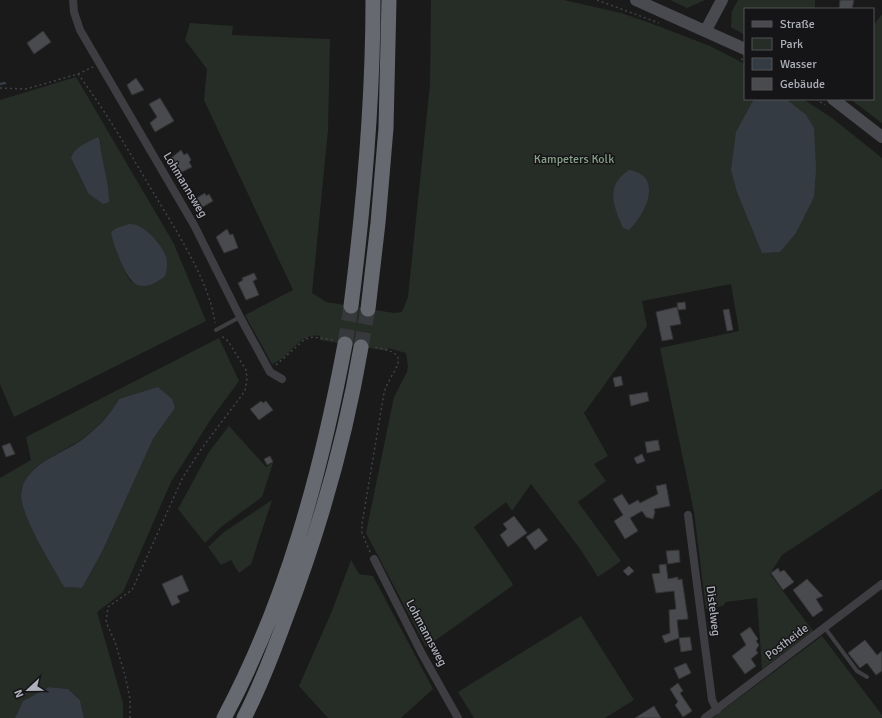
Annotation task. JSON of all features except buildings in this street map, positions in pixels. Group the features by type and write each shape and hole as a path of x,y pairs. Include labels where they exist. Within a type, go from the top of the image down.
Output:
{"highway":[{"path":"351,306 369,138 373,53 373,0"},
{"path":"368,309 378,223 386,128 389,0"},
{"path":"224,718 260,642 290,562 318,474 344,344"},
{"path":"244,718 274,648 301,578 332,481 353,396 361,347"}],"main road":[{"path":"636,0 706,30 744,49"},
{"path":"706,30 722,0"},
{"path":"834,100 882,137"}],"street":[{"name":"Lohmannsweg","path":"72,0 80,30 99,65 194,225 240,317 270,372"},
{"path":"270,372 282,378"},
{"name":"Distelweg","path":"688,515 712,700 717,710"},
{"name":"Lohmannsweg","path":"374,559 422,654 458,718"},
{"name":"Postheide","path":"705,718 882,584"}],"lane":[{"path":"216,330 240,317"},
{"path":"825,628 857,671 867,677"}],"path":[{"path":"597,0 666,25"},
{"path":"0,88 26,89 78,74 99,65"},
{"path":"78,74 114,124 198,272 213,310 216,330 228,341 246,370 247,378 245,391 202,448 183,477 132,590 108,607 106,622 115,642 125,675 130,699 130,718"},
{"path":"270,372 305,339 320,338"},
{"path":"374,559 362,533 362,524 384,393 397,366 396,353 388,349"}],"green space":[{"name":"Kampeters Kolk","path":"431,0 564,0 621,13 710,46 744,63 744,100 805,100 832,118 882,158 882,489 782,555 770,574 813,631 762,669 757,598 726,602 723,606 706,609 694,512 660,348 739,331 731,284 642,301 647,326 584,413 608,456 594,464 606,481 578,502 621,561 598,577 581,550 531,484 512,511 506,502 474,527 513,584 512,586 426,647 366,533 394,397 407,372 408,366 406,353 388,348 388,351 320,340 320,336 312,336 300,342 279,361 272,364 245,315 293,290 204,100 207,69 185,40 190,23 233,26 232,35 330,39 328,130 312,293 326,302 394,313 402,312 408,297 430,84"},
{"path":"670,0 705,0 687,8"},
{"path":"738,0 815,0 815,8 744,8 744,34 731,27 732,11"},
{"path":"882,14 882,123 851,100 874,100 874,25"},
{"path":"76,77 174,244 206,321 14,417 0,384 0,100","holes":["101,142 88,193 71,158 81,147 91,143","129,224 141,228 159,244 131,282 126,274 111,232"]},
{"path":"219,338 239,381 211,419 171,482 123,592 97,612 123,703 123,718 84,718 80,700 68,689 49,687 23,701 15,718 0,718 0,478 31,460 26,437","holes":["119,399 175,408 153,439 102,552 82,588 64,587 21,490 27,478 38,466 79,441 96,428 107,417"]},
{"path":"229,426 266,467 273,463 262,497 221,527 205,543 178,509 209,452"},
{"path":"272,500 251,564 239,573 231,560 221,565 208,547 224,532"},
{"path":"351,560 359,574 373,576 433,689 401,718 328,718 299,686 332,611"},
{"path":"581,616 634,700 605,718 474,718 458,692"},
{"path":"822,636 882,715 882,718 712,718"}],"water":[{"path":"753,100 787,100 806,115 814,128 816,169 814,197 796,233 780,252 762,253 737,192 731,170 736,132"},
{"path":"98,137 109,196 109,202 103,204 88,193 71,158 78,148"},
{"path":"629,170 640,173 646,179 649,187 646,205 641,215 629,230 623,228 616,211 613,196 614,189 621,176"},
{"path":"129,224 140,227 151,235 160,246 166,257 167,266 165,276 150,285 138,285 133,282 125,271 114,244 111,232 117,228"},
{"path":"158,387 172,399 175,408 153,439 102,552 82,588 64,587 29,523 22,502 22,490 25,481 40,464 80,441 92,432 107,416 119,399"},
{"path":"49,687 68,689 80,700 84,718 15,718 23,701"}],"waterway":[{"path":"0,84 5,83"}],"tunnel":[{"path":"345,344 351,306"},
{"path":"361,347 368,309"}]}
